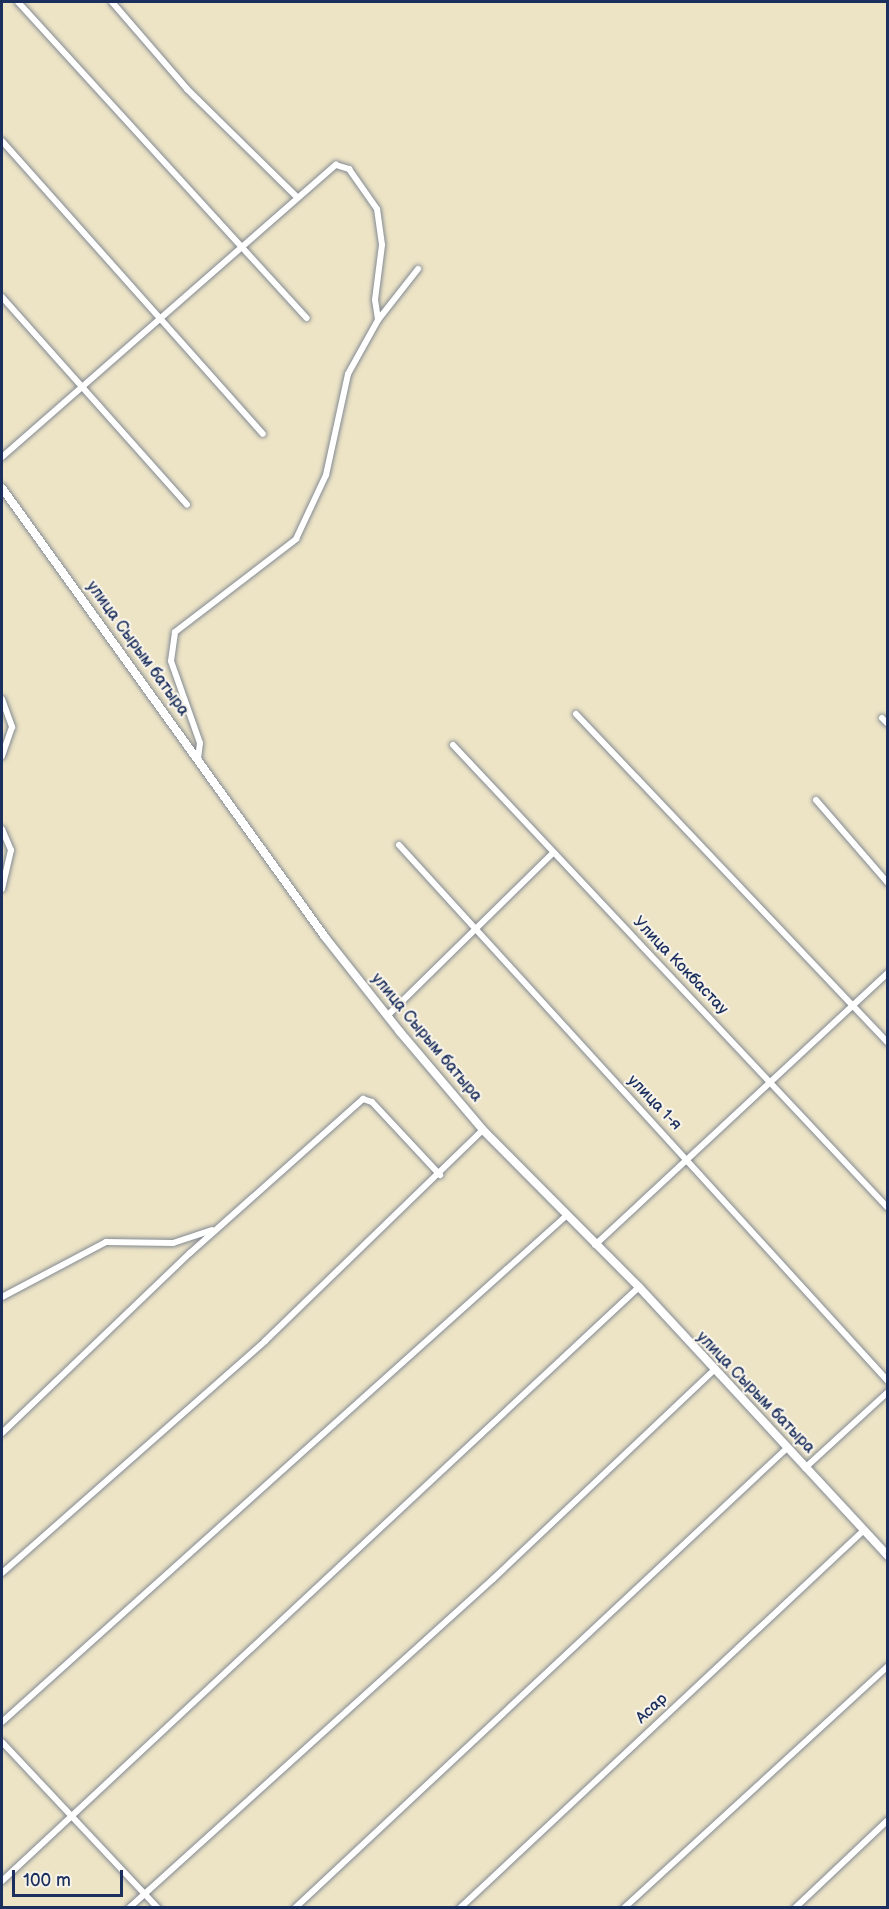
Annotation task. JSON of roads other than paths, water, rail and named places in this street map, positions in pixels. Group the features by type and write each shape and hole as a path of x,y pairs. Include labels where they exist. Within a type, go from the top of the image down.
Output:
{"street":[{"path":"18,2 239,248 307,318"},
{"path":"112,2 187,89 296,196"},
{"path":"2,141 162,316 263,434"},
{"path":"2,457 331,166 341,165 374,199 382,228 378,320"},
{"path":"198,759 200,743 171,661 175,632 296,539 326,475 348,374 378,320 418,269"},
{"path":"2,297 187,505"},
{"name":"улица Сырым батыра","path":"3,491 387,1016 483,1130 639,1287 786,1449 888,1556"},
{"path":"2,699 12,727 2,756"},
{"path":"576,714 888,1043"},
{"path":"882,718 888,724"},
{"name":"Улица Кокбастау","path":"453,745 552,855 772,1080 888,1208"},
{"path":"816,800 888,883"},
{"path":"2,829 11,850 2,889"},
{"name":"улица 1-я","path":"399,845 473,932 688,1158 888,1381"},
{"path":"387,1016 552,855"},
{"path":"595,1245 888,973"},
{"path":"2,1434 216,1229 363,1099 372,1102 440,1175"},
{"path":"2,1573 265,1341 440,1175 483,1130"},
{"path":"2,1722 567,1215"},
{"path":"2,1297 106,1242 172,1243 216,1229"},
{"path":"2,1881 70,1815 639,1287"},
{"path":"129,1908 494,1579 714,1370"},
{"path":"805,1468 888,1392"},
{"path":"295,1908 786,1449"},
{"name":"Асар","path":"460,1908 863,1531"},
{"path":"624,1908 888,1666"},
{"path":"2,1742 158,1908"},
{"path":"795,1908 888,1820"}]}
